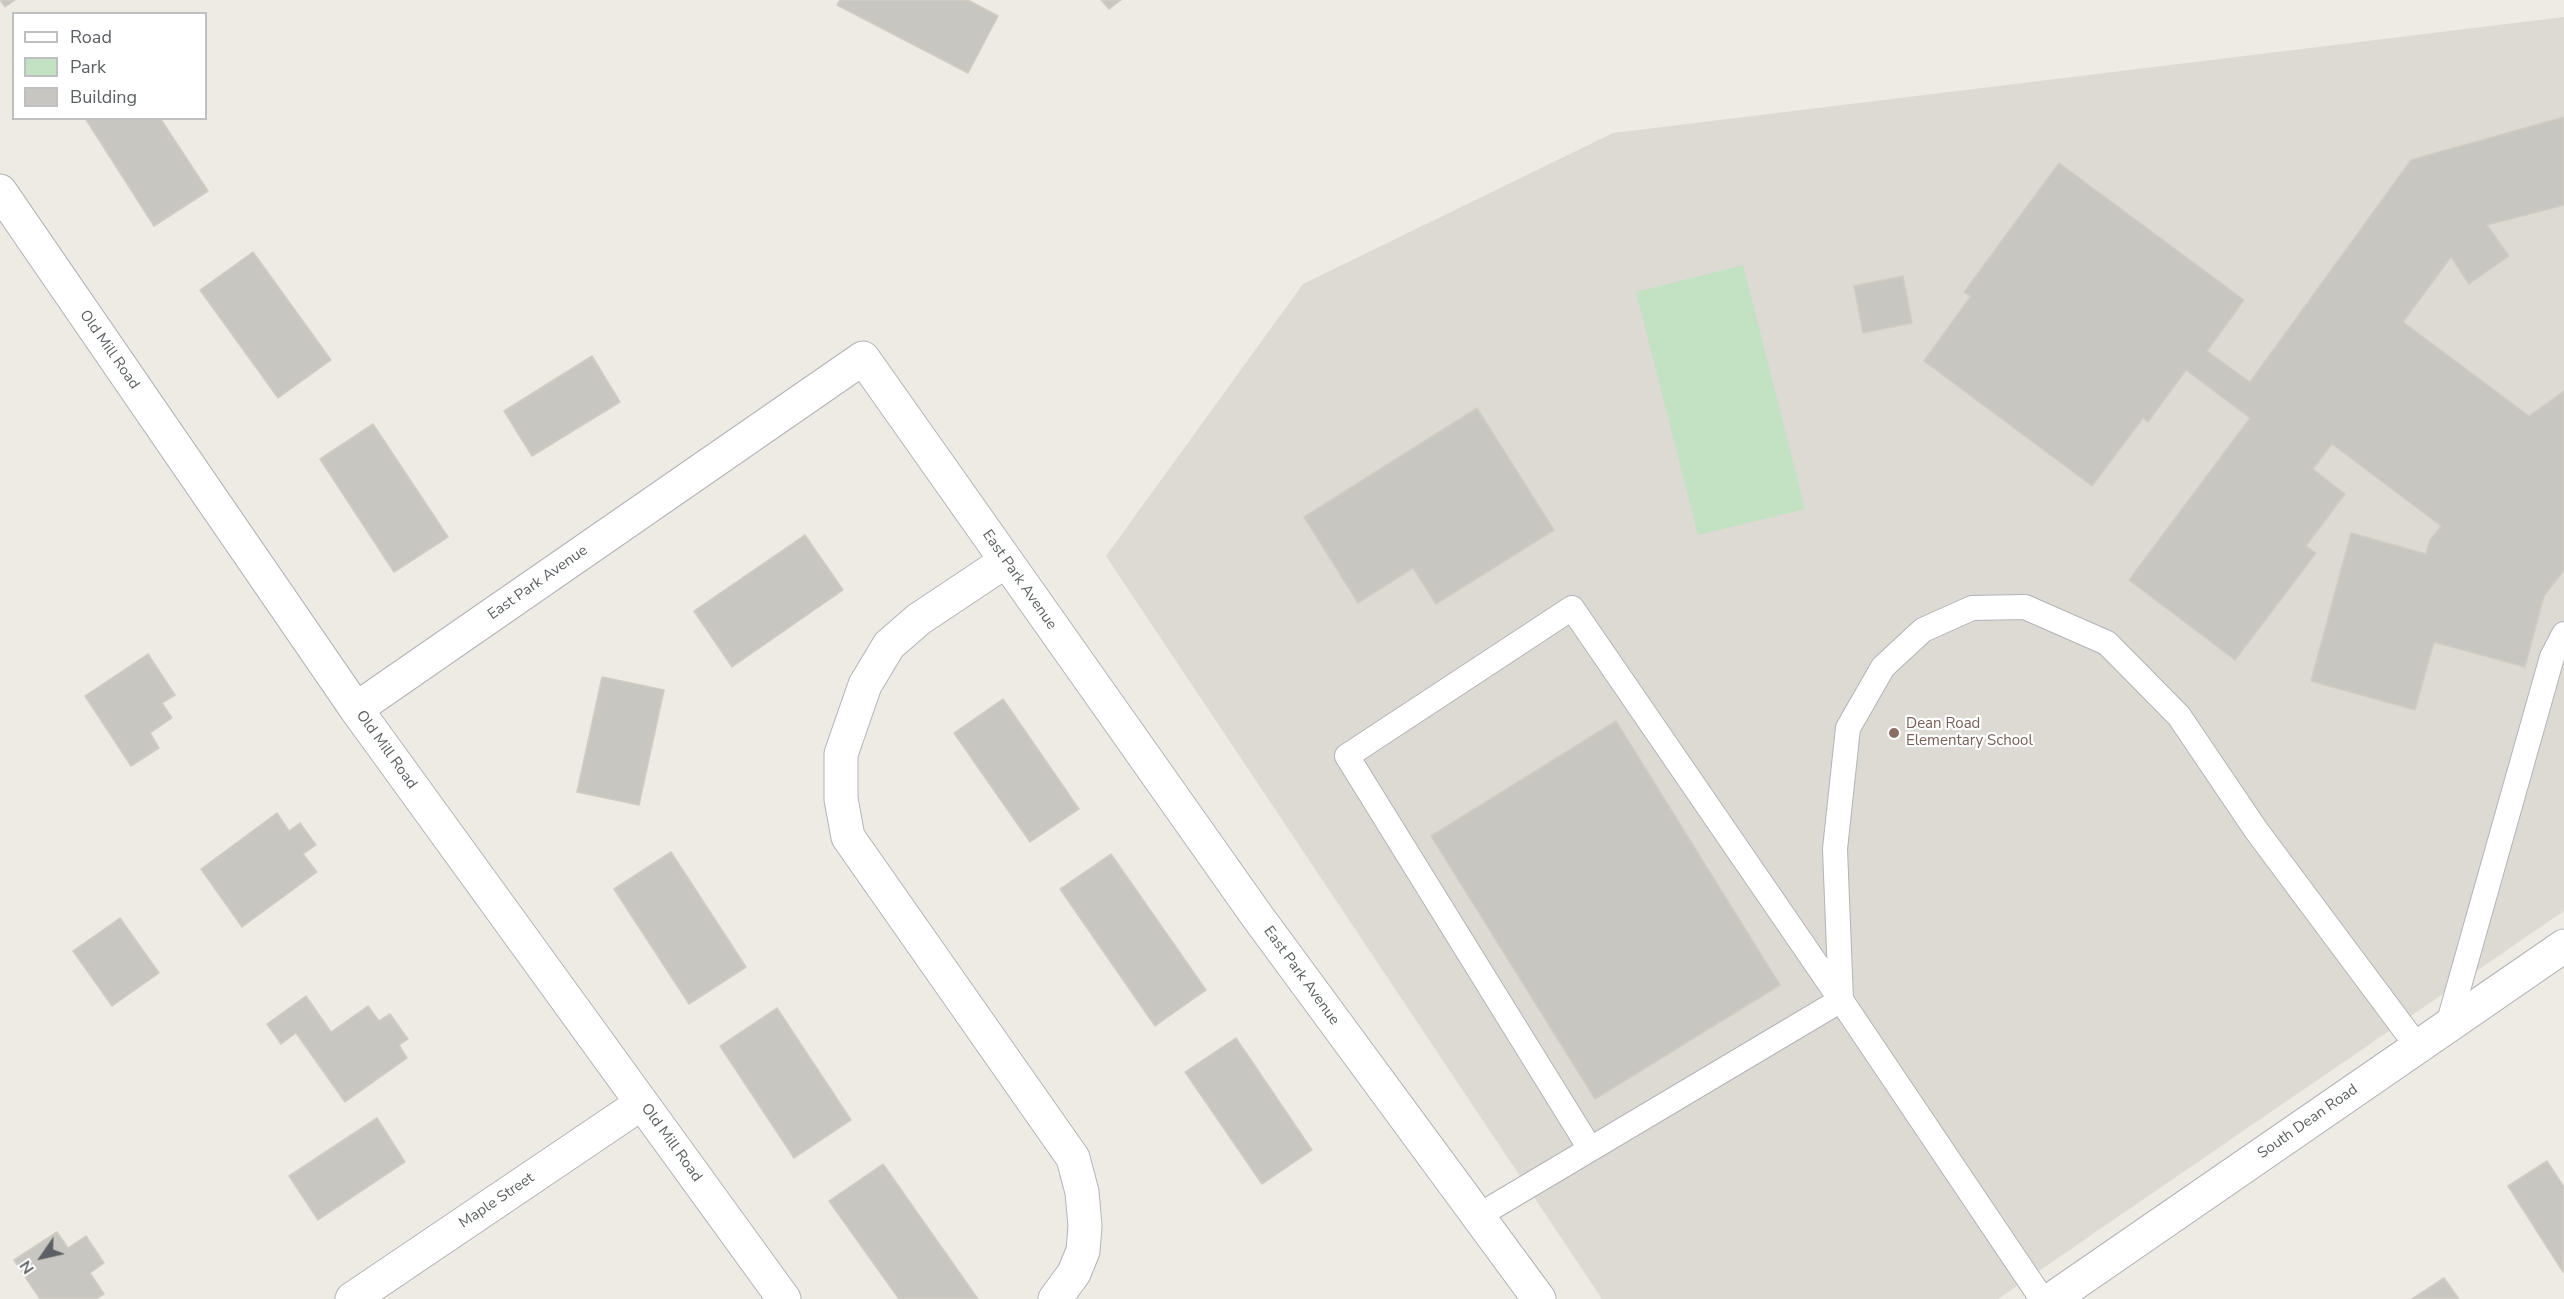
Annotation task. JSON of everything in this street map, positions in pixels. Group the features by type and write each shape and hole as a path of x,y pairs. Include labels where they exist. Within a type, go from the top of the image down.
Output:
{"street":[{"name":"Old Mill Road","path":"0,191 356,709 784,1299"},
{"name":"East Park Avenue","path":"356,709 863,358 1257,916 1539,1299"},
{"path":"1006,561 919,619 889,645 865,685 841,754 841,800 848,837 1073,1158 1082,1191 1085,1226 1083,1251 1074,1273 1055,1299"},
{"name":"South Dean Road","path":"2052,1299 2564,946"},
{"name":"Maple Street","path":"352,1299 642,1103"}],"lane":[{"path":"1841,1000 1835,849 1848,728 1883,667 1923,630 1972,608 2025,607 2107,643 2179,716 2256,830 2417,1046"},
{"path":"1589,1147 1347,756 1572,608 1841,1000 2042,1299"},
{"path":"2448,1026 2552,657 2564,634"},
{"path":"1478,1216 1589,1147 1841,1000"}],"shaded area":[{"name":"Dean Road Elementary School","path":"2564,17 2564,911 1998,1299 1602,1299 1106,556 1303,284 1613,133"}],"green space":[{"path":"1743,265 1805,509 1698,535 1636,292"}],"building":[{"path":"0,0 15,0 5,7"},
{"path":"840,0 968,0 998,16 968,73 837,5"},
{"path":"1101,0 1121,0 1109,9"},
{"path":"2564,117 2564,205 2487,225 2509,256 2469,284 2451,257 2403,322 2529,416 2564,391 2564,570 2544,596 2525,667 2434,642 2415,710 2311,681 2351,533 2426,554 2430,540 2441,526 2332,444 2313,469 2345,494 2306,546 2316,553 2235,660 2129,580 2250,418 2186,370 2148,422 2143,418 2092,486 1924,361 1971,296 1964,292 2059,163 2244,300 2207,351 2250,382 2411,160"},
{"path":"86,120 161,120 208,191 154,226"},
{"path":"253,252 331,360 278,398 200,290"},
{"path":"1903,276 1912,323 1863,333 1854,286"},
{"path":"592,356 620,402 532,456 504,411"},
{"path":"1477,408 1554,530 1436,604 1413,568 1358,603 1304,517"},
{"path":"373,424 448,537 394,572 320,459"},
{"path":"805,535 843,590 732,667 694,611"},
{"path":"148,654 175,695 162,703 172,718 150,733 159,748 131,766 85,696"},
{"path":"602,677 664,690 639,805 577,792"},
{"path":"1003,699 1079,809 1030,842 954,733"},
{"path":"1616,721 1780,985 1595,1099 1431,836"},
{"path":"277,813 289,831 300,823 316,845 303,854 317,872 242,927 201,869"},
{"path":"671,852 746,967 689,1004 614,889"},
{"path":"1111,854 1206,990 1155,1026 1060,889"},
{"path":"120,918 159,973 112,1006 73,951"},
{"path":"306,996 331,1032 368,1006 379,1021 390,1014 408,1039 399,1045 407,1058 345,1102 296,1033 281,1044 267,1024"},
{"path":"777,1008 851,1120 794,1158 720,1046"},
{"path":"1236,1038 1312,1150 1262,1184 1185,1072"},
{"path":"377,1118 405,1162 318,1220 289,1176"},
{"path":"2547,1161 2564,1187 2563,1272 2508,1186"},
{"path":"883,1164 978,1299 899,1299 829,1201"},
{"path":"57,1232 68,1248 86,1236 104,1263 90,1273 104,1294 96,1299 40,1299 14,1260"},
{"path":"2444,1278 2459,1299 2412,1299"}],"place":[{"name":"Dean Road Elementary School","path":"1894,733"}]}
